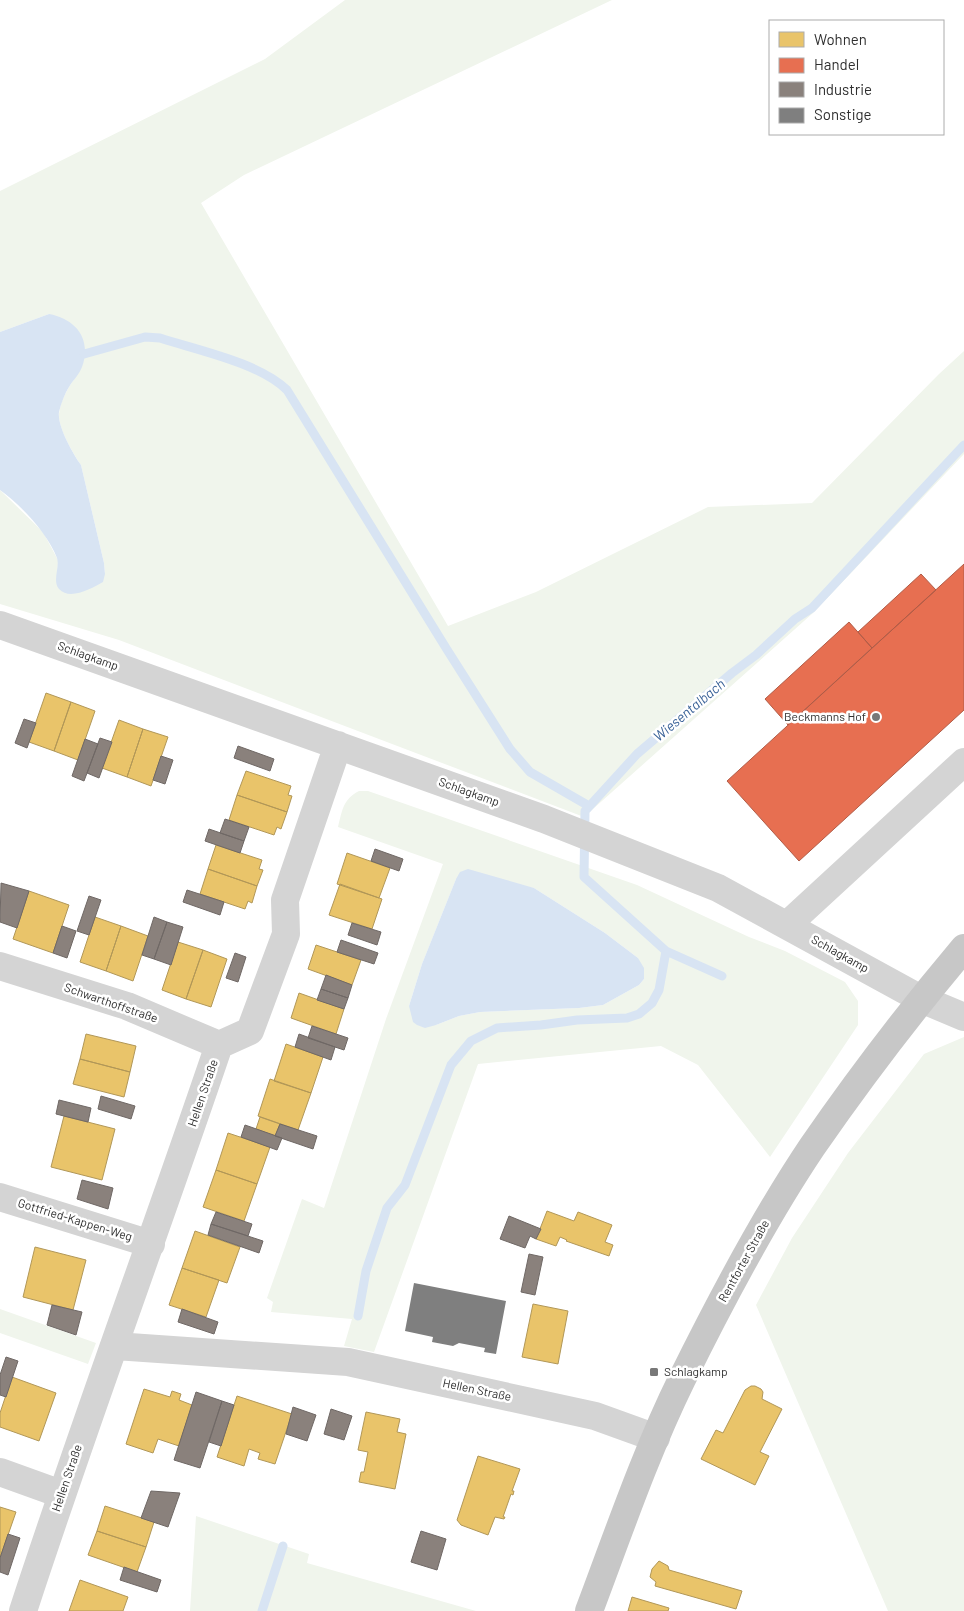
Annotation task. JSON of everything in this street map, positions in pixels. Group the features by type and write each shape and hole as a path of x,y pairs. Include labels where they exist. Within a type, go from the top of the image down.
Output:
{"main road":[{"name":"Rentforter Straße","path":"589,1611 656,1438 685,1372 728,1289 768,1218 812,1148 921,999 964,948"}],"street":[{"name":"Schlagkamp","path":"0,625 544,819 709,884 921,999 964,1018"},
{"name":"Hellen Straße","path":"23,1611 61,1494 151,1244 219,1045 250,1031 286,934 284,900 338,745"},
{"path":"787,925 964,762"},
{"name":"Schwarthoffstraße","path":"0,966 127,1006 219,1045"},
{"name":"Gottfried-Kappen-Weg","path":"0,1197 151,1244"},
{"name":"Hellen Straße","path":"115,1346 348,1362 595,1416 656,1438"},
{"path":"0,1472 61,1494"}],"shaded area":[{"path":"345,0 612,0 244,175 201,203 448,626 536,592 708,507 812,503 964,351 964,454 813,613 584,817 119,640 0,604 0,490 43,532 58,560 57,585 105,574 81,465 67,440 59,420 63,400 75,378 49,314 0,332 0,191 265,59"},
{"path":"359,791 368,791 637,885 749,937 785,951 845,982 858,1001 858,1025 770,1157 698,1065 661,1046 478,1064 374,1352 344,1346 352,1319 271,1312 273,1302 267,1298 302,1199 324,1208 386,1019 443,864 338,827 344,806","holes":["456,879 534,888 605,933 638,958 644,979 639,985 603,1005 579,1008 480,1012 459,1016 436,1025 409,1006 422,964"]},
{"path":"964,1037 964,1611 888,1611 756,1305 792,1238 848,1153 924,1054"},
{"path":"0,1309 96,1343 88,1364 0,1333"},
{"path":"196,1516 309,1554 307,1563 476,1611 190,1611"}],"water":[{"path":"49,314 67,320 74,326 83,339 85,348 82,367 65,395 59,412 59,418 66,440 81,465 105,574 103,582 75,594 69,594 59,589 56,582 58,562 53,549 41,530 25,512 0,490 0,332"},
{"path":"468,869 534,888 605,933 638,958 644,968 644,979 639,985 603,1005 579,1008 480,1012 459,1016 425,1028 417,1025 413,1022 409,1006 422,964 456,879 460,872"}],"building: Wohnen":[{"path":"46,693 71,702 54,751 29,742"},
{"path":"71,702 95,711 78,760 54,751"},
{"path":"119,720 143,729 127,777 102,768"},
{"path":"143,729 168,737 151,786 127,777"},
{"path":"246,771 291,786 288,795 292,796 287,812 237,795"},
{"path":"237,795 287,812 281,829 277,827 274,835 229,820"},
{"path":"216,845 262,860 259,869 263,870 257,886 208,869"},
{"path":"347,853 390,868 379,898 337,884"},
{"path":"208,869 257,886 252,903 248,901 245,909 200,894"},
{"path":"340,884 382,899 372,929 329,915"},
{"path":"29,891 69,905 53,953 13,939"},
{"path":"95,917 121,926 106,971 80,962"},
{"path":"121,926 148,936 133,981 106,971"},
{"path":"178,942 203,950 186,999 162,990"},
{"path":"316,945 361,960 352,985 308,969"},
{"path":"203,950 227,959 211,1007 186,999"},
{"path":"299,993 344,1009 336,1034 291,1018"},
{"path":"86,1034 136,1046 130,1072 80,1059"},
{"path":"286,1044 323,1057 311,1093 274,1081"},
{"path":"80,1059 130,1072 124,1097 73,1084"},
{"path":"270,1079 311,1093 298,1130 258,1116"},
{"path":"64,1116 115,1129 102,1180 51,1167"},
{"path":"260,1117 280,1124 275,1136 256,1129"},
{"path":"228,1133 270,1147 257,1184 216,1170"},
{"path":"216,1170 257,1184 244,1221 203,1207"},
{"path":"547,1211 574,1221 578,1212 612,1225 605,1242 613,1245 609,1256 566,1241 560,1237 556,1246 536,1239"},
{"path":"195,1231 240,1247 227,1283 182,1268"},
{"path":"35,1247 86,1260 73,1310 23,1297"},
{"path":"182,1268 219,1280 206,1317 169,1305"},
{"path":"533,1304 568,1311 558,1364 522,1357"},
{"path":"12,1377 56,1393 39,1441 0,1427 0,1413"},
{"path":"751,1386 761,1389 763,1392 762,1399 782,1409 760,1452 769,1456 755,1485 701,1459 716,1430 723,1433 745,1390"},
{"path":"144,1389 170,1397 172,1391 181,1394 179,1400 192,1405 179,1446 158,1439 153,1453 126,1444"},
{"path":"237,1396 292,1414 275,1464 258,1459 260,1453 249,1449 244,1466 217,1457"},
{"path":"366,1412 400,1419 397,1432 406,1434 395,1489 359,1482 361,1472 364,1472 368,1452 358,1450"},
{"path":"478,1456 520,1469 512,1491 514,1491 513,1495 511,1494 503,1517 505,1517 504,1519 495,1517 488,1535 461,1525 457,1520"},
{"path":"105,1506 154,1522 146,1547 97,1531"},
{"path":"0,1507 16,1512 0,1558"},
{"path":"97,1531 146,1547 137,1572 88,1555"},
{"path":"659,1561 668,1566 669,1570 742,1591 736,1609 655,1586 656,1582 650,1577 652,1569"},
{"path":"80,1580 128,1597 123,1611 69,1611"},
{"path":"632,1597 669,1608 668,1611 628,1611"}],"building: Handel":[{"name":"Beckmanns Hof","path":"964,564 964,710 799,861 727,781"},
{"path":"921,574 936,590 872,648 858,632"},
{"path":"849,622 872,648 788,725 765,699"}],"building: Industrie":[{"path":"24,719 36,723 27,748 15,743"},
{"path":"100,738 112,742 99,778 87,773"},
{"path":"85,739 98,744 84,781 72,776"},
{"path":"238,746 274,759 270,771 234,758"},
{"path":"161,756 173,760 165,784 153,780"},
{"path":"225,819 249,827 244,841 220,833"},
{"path":"209,829 244,841 240,853 205,841"},
{"path":"375,849 403,859 399,871 371,861"},
{"path":"1,883 29,891 17,928 0,922"},
{"path":"187,890 224,902 220,915 183,902"},
{"path":"89,896 101,900 89,935 77,931"},
{"path":"154,917 167,922 154,959 142,955"},
{"path":"167,922 183,927 171,965 154,959"},
{"path":"352,923 381,932 377,945 348,935"},
{"path":"62,926 76,931 67,958 53,953"},
{"path":"341,940 378,953 374,964 337,952"},
{"path":"235,953 246,957 238,982 226,978"},
{"path":"326,975 352,985 348,998 321,989"},
{"path":"321,989 348,998 344,1009 317,1000"},
{"path":"312,1026 348,1038 344,1050 308,1038"},
{"path":"299,1034 335,1047 331,1060 295,1047"},
{"path":"101,1096 135,1106 131,1119 98,1109"},
{"path":"59,1100 91,1108 88,1122 56,1114"},
{"path":"280,1124 317,1136 313,1149 275,1136"},
{"path":"245,1125 282,1138 277,1150 241,1137"},
{"path":"82,1180 113,1188 108,1209 77,1199"},
{"path":"216,1212 252,1224 248,1236 211,1224"},
{"path":"509,1216 541,1229 536,1239 530,1236 525,1248 500,1239"},
{"path":"211,1224 263,1241 259,1253 208,1235"},
{"path":"529,1254 543,1257 535,1295 521,1292"},
{"path":"52,1305 82,1312 76,1335 47,1325"},
{"path":"182,1309 218,1322 214,1334 178,1322"},
{"path":"6,1357 18,1361 6,1397 0,1395 0,1375"},
{"path":"196,1392 222,1401 200,1468 174,1460"},
{"path":"222,1401 234,1405 221,1446 209,1442"},
{"path":"293,1407 316,1415 307,1441 286,1434"},
{"path":"331,1409 352,1416 344,1440 324,1434"},
{"path":"151,1491 180,1493 168,1527 141,1518"},
{"path":"421,1531 446,1539 437,1570 411,1562"},
{"path":"8,1534 20,1538 8,1575 0,1572 0,1558"},
{"path":"124,1567 161,1580 157,1592 120,1580"}],"building: Sonstige":[{"path":"414,1283 506,1301 496,1354 484,1352 485,1348 459,1343 453,1346 432,1342 433,1337 405,1331"}],"waterway":[{"path":"84,354 145,337 160,338 245,365 261,372 287,390 510,749 530,772 589,806"},
{"name":"Wiesentalbach","path":"722,976 666,951 584,877 585,811 637,754 732,673 756,655 795,619 812,608 964,445"},
{"path":"358,1316 366,1271 387,1208 405,1185 451,1065 471,1041 497,1028 577,1020 627,1018 639,1014 652,1003 659,990 666,951"},
{"path":"262,1611 283,1546"}],"place":[{"name":"Beckmanns Hof","path":"876,717"},
{"name":"Schlagkamp","path":"654,1372"}]}
